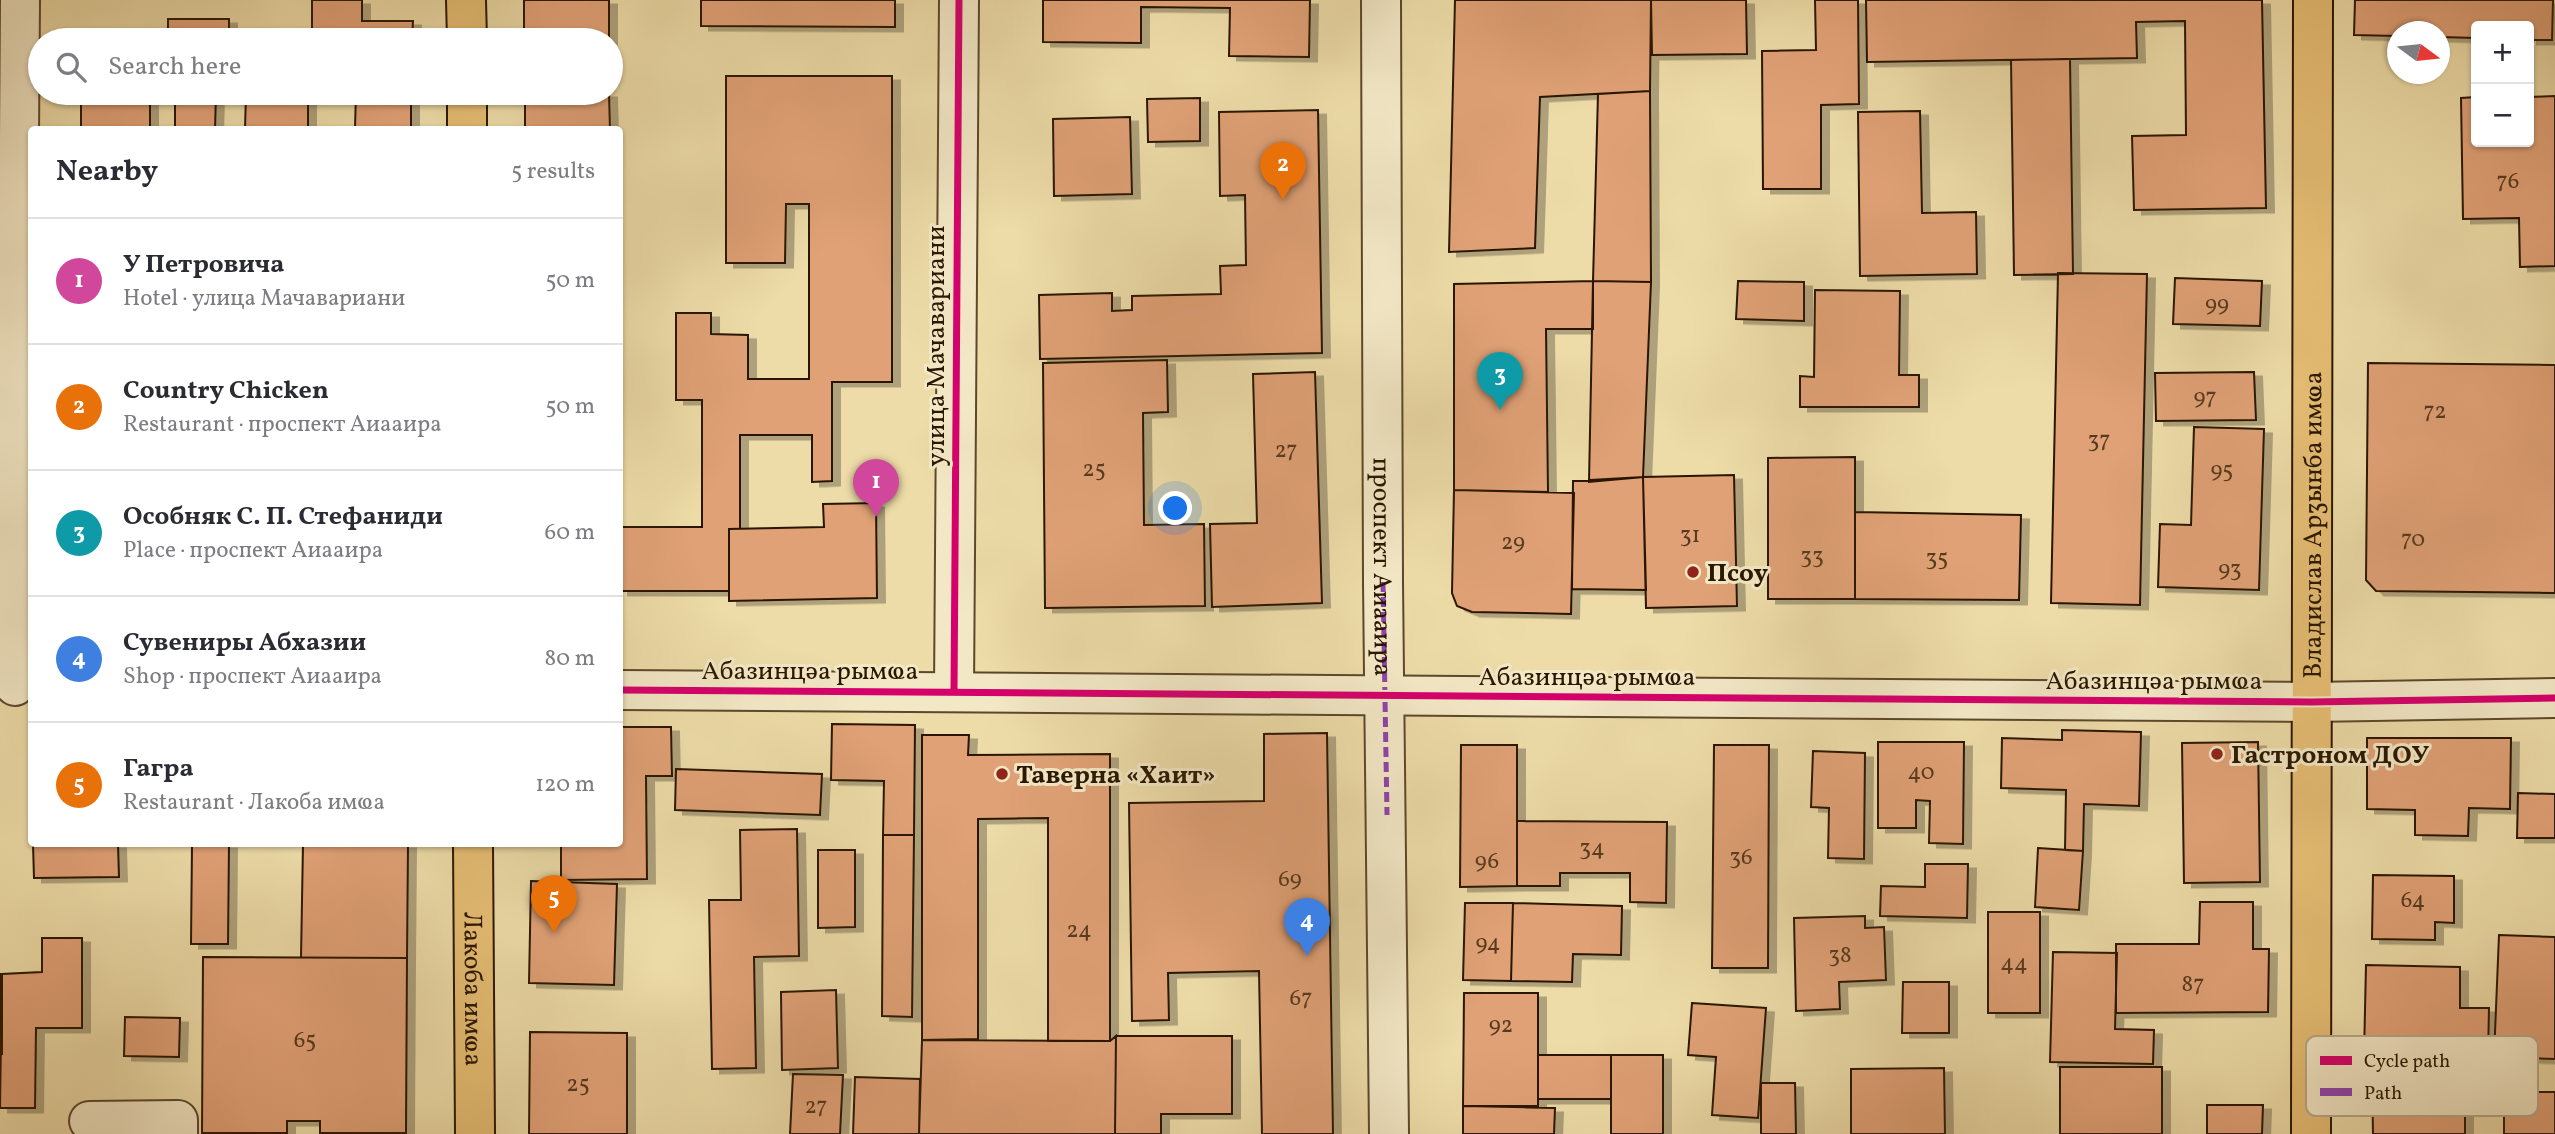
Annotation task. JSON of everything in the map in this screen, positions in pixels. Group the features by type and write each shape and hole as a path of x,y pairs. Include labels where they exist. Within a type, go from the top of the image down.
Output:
{"main road":[{"path":"466,0 467,28"},
{"name":"Владислав Арӡынба имҩа","path":"2311,1036 2313,0"},
{"path":"467,105 467,126"},
{"name":"Лакоба имҩа","path":"472,847 475,1134"},
{"name":"Владислав Арӡынба имҩа","path":"2311,1116 2311,1134"}],"street":[{"path":"16,686 20,0"},
{"name":"улица Мачавариани","path":"954,692 959,0"},
{"name":"проспект Аиааира","path":"1381,0 1383,582 1389,1134"},
{"name":"Абазинцәа рымҩа","path":"623,690 2311,702 2555,698"},
{"path":"89,1121 178,1120 178,1134"}],"building":[{"path":"312,0 362,0 362,21 413,21 413,28 312,28"},
{"path":"524,0 609,0 609,28 524,28"},
{"path":"701,0 895,0 895,27 701,26"},
{"path":"1043,0 1310,0 1309,57 1229,56 1230,8 1141,7 1141,43 1043,42"},
{"path":"1455,0 1651,0 1650,91 1540,97 1535,248 1449,252"},
{"path":"1651,0 1746,0 1747,54 1652,55"},
{"path":"1815,0 1858,0 1859,104 1821,105 1821,189 1763,189 1762,51 1816,50"},
{"path":"1866,0 2262,0 2266,208 2134,210 2132,136 2186,135 2185,21 2136,22 2137,58 1867,62"},
{"path":"2355,0 2553,0 2552,40 2534,40 2534,21 2471,21 2471,38 2450,37 2450,21 2387,21 2387,36 2354,35"},
{"path":"168,19 229,19 229,28 168,28"},
{"path":"2070,59 2073,274 2014,275 2011,60"},
{"path":"726,76 892,76 892,382 832,382 832,481 812,482 812,435 740,435 740,529 729,529 729,591 623,591 623,527 702,527 702,400 676,400 676,313 711,313 711,334 748,335 748,379 809,379 809,204 786,204 785,263 726,263"},
{"path":"1650,91 1651,282 1593,281 1598,94"},
{"path":"2555,96 2555,266 2520,267 2519,218 2463,219 2461,98 2471,97 2471,147 2534,147 2534,97"},
{"path":"1200,98 1200,141 1148,142 1147,99"},
{"path":"81,105 150,105 150,126 81,126"},
{"path":"175,105 216,105 215,126 175,126"},
{"path":"246,105 308,105 308,126 245,126"},
{"path":"356,105 411,105 411,126 355,126"},
{"path":"525,105 609,105 610,126 525,126"},
{"path":"1318,110 1322,353 1040,359 1039,295 1112,293 1112,311 1132,310 1132,296 1221,294 1220,266 1246,265 1245,195 1220,196 1219,112"},
{"path":"1920,111 1922,213 1976,212 1977,274 1860,276 1858,112"},
{"path":"1130,117 1132,194 1054,196 1053,119"},
{"path":"2058,273 2147,274 2140,605 2051,603"},
{"path":"2175,278 2262,281 2260,326 2173,324"},
{"path":"1593,281 1651,282 1643,477 1589,482"},
{"path":"1593,281 1593,329 1546,329 1548,492 1454,490 1454,284"},
{"path":"1738,281 1804,282 1804,321 1736,319"},
{"path":"1815,290 1900,291 1899,375 1919,375 1919,407 1800,407 1800,376 1814,377"},
{"path":"1167,360 1168,412 1143,413 1144,525 1204,524 1205,606 1045,608 1043,363"},
{"path":"2368,363 2555,365 2555,593 2376,591 2366,580"},
{"path":"1315,372 1322,603 1212,607 1210,524 1257,523 1253,374"},
{"path":"2254,372 2256,420 2156,421 2155,373"},
{"path":"2194,427 2264,429 2259,590 2158,587 2160,524 2191,525"},
{"path":"1855,457 1855,599 1768,599 1768,458"},
{"path":"1734,475 1737,606 1646,608 1643,477"},
{"path":"1643,477 1646,590 1572,589 1573,481"},
{"path":"1454,490 1574,493 1571,614 1472,612 1457,606 1452,593"},
{"path":"876,503 877,598 729,601 729,529 824,527 823,504"},
{"path":"1855,512 2021,515 2019,600 1855,599"},
{"path":"832,724 915,725 914,835 883,835 884,781 831,780"},
{"path":"623,727 671,727 672,776 646,776 647,879 561,880 561,847 623,847"},
{"path":"2062,730 2141,732 2139,806 2084,804 2083,851 2065,850 2066,790 2001,788 2002,738 2062,740"},
{"path":"1327,733 1333,1134 1262,1134 1259,971 1168,973 1169,1020 1132,1021 1129,803 1264,801 1264,734"},
{"path":"922,735 969,735 968,755 1110,754 1110,1041 1048,1041 1048,818 978,819 978,1039 922,1040"},
{"path":"2367,738 2511,738 2510,809 2469,808 2468,836 2415,835 2415,810 2367,809"},
{"path":"1878,742 1964,742 1963,844 1929,843 1930,801 1916,800 1916,828 1878,828"},
{"path":"2258,742 2260,882 2184,883 2182,743"},
{"path":"1461,745 1517,745 1517,886 1460,887"},
{"path":"1714,745 1769,745 1768,968 1712,968"},
{"path":"1813,751 1865,753 1864,859 1828,858 1829,808 1811,807"},
{"path":"676,769 822,774 820,815 675,810"},
{"path":"2518,793 2555,794 2555,838 2517,838"},
{"path":"1517,821 1667,822 1666,903 1630,902 1630,873 1560,873 1560,886 1517,886"},
{"path":"797,829 799,956 754,957 756,1068 712,1069 709,900 741,900 740,830"},
{"path":"883,835 914,835 912,1017 882,1016"},
{"path":"33,847 118,847 119,877 34,878"},
{"path":"192,847 229,847 228,944 191,944"},
{"path":"303,847 408,847 407,958 301,958"},
{"path":"2038,848 2083,851 2079,910 2035,907"},
{"path":"818,850 855,850 855,927 818,928"},
{"path":"1925,864 1968,864 1967,918 1880,916 1881,886 1925,887"},
{"path":"2373,875 2454,876 2454,923 2435,922 2435,940 2372,939"},
{"path":"531,881 617,884 614,985 529,983"},
{"path":"2200,902 2253,902 2253,949 2269,949 2268,1012 2116,1013 2116,944 2199,944"},
{"path":"1465,903 1513,903 1511,981 1463,980"},
{"path":"1513,903 1622,906 1621,955 1573,954 1572,982 1511,981"},
{"path":"1988,912 2040,912 2040,1013 1988,1013"},
{"path":"1865,916 1865,928 1884,927 1886,980 1839,982 1840,1009 1796,1011 1794,918"},
{"path":"2499,935 2555,937 2555,1059 2538,1058 2538,1036 2495,1036"},
{"path":"42,938 82,938 82,1028 36,1028 35,1108 0,1108 2,974 42,972"},
{"path":"2053,952 2117,953 2115,1029 2154,1030 2153,1064 2050,1062"},
{"path":"203,957 407,958 406,1133 320,1133 320,1121 287,1121 287,1133 202,1133"},
{"path":"2366,965 2460,967 2460,1008 2489,1008 2488,1036 2364,1036"},
{"path":"2,974 2,1054 0,1054"},
{"path":"1903,982 1949,982 1949,1033 1902,1033"},
{"path":"836,990 838,1068 782,1070 781,992"},
{"path":"1464,993 1538,993 1538,1106 1463,1106"},
{"path":"1692,1003 1766,1008 1758,1118 1712,1115 1716,1057 1688,1055"},
{"path":"125,1017 180,1018 179,1057 124,1056"},
{"path":"530,1032 627,1033 627,1134 529,1134"},
{"path":"1116,1036 1115,1134 919,1134 922,1040 1110,1041"},
{"path":"1116,1036 1232,1036 1232,1114 1161,1114 1161,1134 1115,1134"},
{"path":"1538,1055 1611,1055 1611,1099 1538,1099"},
{"path":"1611,1055 1663,1055 1663,1134 1611,1134"},
{"path":"2060,1067 2162,1067 2162,1134 2060,1134"},
{"path":"1944,1068 1945,1134 1851,1134 1851,1069"},
{"path":"793,1074 843,1075 840,1134 790,1134"},
{"path":"855,1077 920,1079 919,1134 853,1134"},
{"path":"1761,1083 1795,1083 1796,1134 1761,1134"},
{"path":"2538,1092 2555,1092 2555,1134 2504,1134 2504,1116 2538,1116"},
{"path":"2207,1105 2263,1105 2262,1134 2207,1134"},
{"path":"1463,1106 1555,1108 1554,1134 1463,1134"},
{"path":"2373,1116 2465,1116 2465,1134 2373,1134"}],"marked path":[{"path":"1383,582 1387,815"}],"cycle path":[{"path":"954,692 959,0"},
{"path":"623,690 2311,702 2555,698"}],"place":[{"name":"Country Chicken","path":"1283,200"},
{"name":"Особняк С. П. Стефаниди","path":"1500,410"},
{"name":"У Петровича","path":"876,517"},
{"name":"Псоу","path":"1693,572"},
{"name":"Гастроном ДОУ","path":"2217,754"},
{"name":"Таверна «Хаит»","path":"1002,774"},
{"name":"Гагра","path":"554,933"},
{"name":"Сувениры Абхазии","path":"1307,956"}]}
